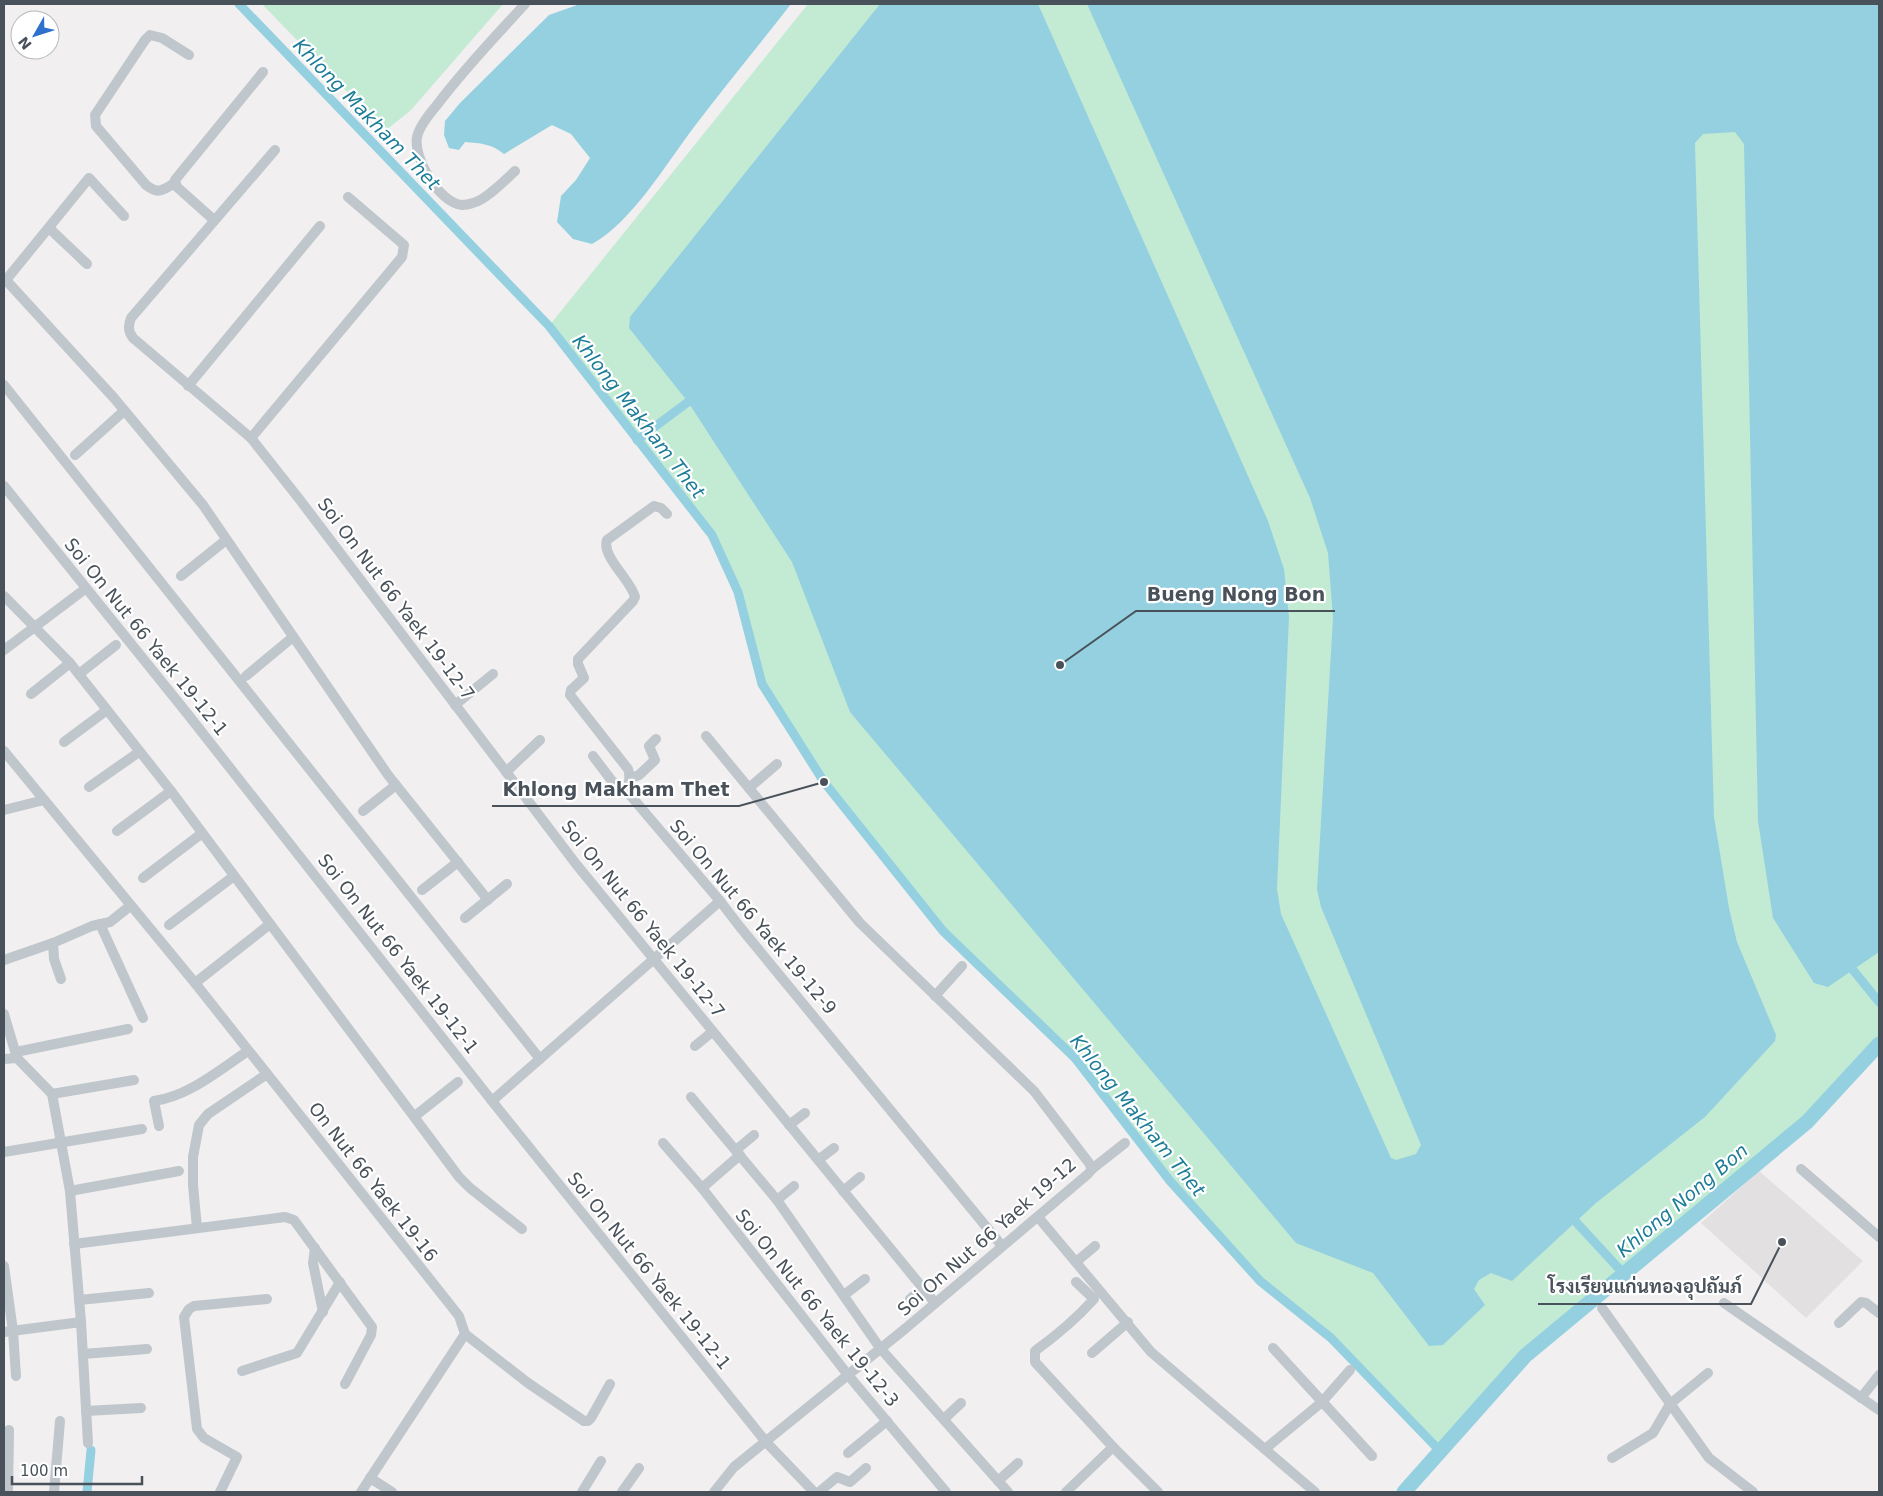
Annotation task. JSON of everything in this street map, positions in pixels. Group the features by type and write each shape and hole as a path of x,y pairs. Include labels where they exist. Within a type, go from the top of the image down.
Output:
{"street":[{"path":"515,171 476,203 461,205 447,198 436,187 423,168 419,158 417,136 428,117 454,82 525,4"},
{"path":"189,54 162,38 150,35 95,115 94,121 96,126 146,185 154,191 160,191 175,183 179,174 263,72"},
{"path":"175,183 177,187 214,220 275,150"},
{"path":"124,216 89,178 5,279 124,411 202,505 396,785 488,900"},
{"path":"251,438 402,256 404,245 348,197"},
{"name":"Soi On Nut 66 Yaek 19-12-7","path":"214,220 132,318 128,325 129,332 133,338 188,386 251,438 576,864 935,1303"},
{"path":"188,386 320,226"},
{"path":"49,228 87,264"},
{"path":"4,385 540,1059"},
{"path":"75,455 124,411"},
{"name":"Soi On Nut 66 Yaek 19-12-1","path":"4,486 85,589 186,712 492,1101 766,1442 814,1492"},
{"path":"593,756 616,786 623,790 628,789 631,778 628,770 571,698 570,693 584,678 578,664 578,659 635,596 606,550 607,540 654,506 661,508 667,514"},
{"path":"180,576 226,540"},
{"path":"4,650 85,589"},
{"path":"4,596 70,663 171,791 201,834 465,1183 522,1230"},
{"path":"246,676 293,637"},
{"path":"79,674 116,645"},
{"path":"31,694 70,663"},
{"path":"455,705 493,674"},
{"path":"64,742 107,710"},
{"name":"Soi On Nut 66 Yaek 19-12","path":"706,736 860,923 1034,1091 1092,1169 935,1303 734,1467 714,1492"},
{"path":"631,778 639,774 655,760 649,746 656,739"},
{"path":"506,772 540,740"},
{"name":"On Nut 66 Yaek 19-16","path":"4,751 195,983 459,1316 465,1334"},
{"path":"89,787 139,752"},
{"path":"749,788 777,764"},
{"path":"363,811 396,785"},
{"name":"Soi On Nut 66 Yaek 19-12-9","path":"628,789 630,795 720,901 1002,1246"},
{"path":"117,831 171,791"},
{"path":"4,810 44,800"},
{"path":"143,878 201,834"},
{"path":"422,890 458,862"},
{"path":"169,925 234,876"},
{"path":"465,918 507,884"},
{"path":"492,1101 720,901"},
{"path":"4,960 53,943 92,926 110,922 130,906"},
{"path":"100,924 143,1018"},
{"path":"195,983 270,924"},
{"path":"53,943 54,959 61,979"},
{"path":"935,996 962,966"},
{"path":"4,1014 16,1055 52,1094 62,1142 70,1191 81,1322 88,1443"},
{"path":"4,1060 16,1055 128,1030"},
{"path":"695,1046 712,1032"},
{"path":"159,1126 154,1101 192,1088 248,1051"},
{"path":"197,1228 193,1157 198,1125 208,1114 267,1074"},
{"path":"52,1094 134,1080"},
{"path":"415,1116 458,1082"},
{"path":"691,1097 777,1200 880,1348 1008,1492"},
{"path":"789,1125 805,1113"},
{"path":"4,1152 142,1129"},
{"path":"702,1188 754,1135"},
{"path":"1092,1169 1125,1143"},
{"name":"Soi On Nut 66 Yaek 19-12-3","path":"663,1144 702,1188 848,1375 946,1492"},
{"path":"818,1160 834,1148"},
{"path":"1801,1169 1879,1236"},
{"path":"70,1191 179,1172"},
{"path":"843,1191 860,1177"},
{"path":"777,1200 794,1186"},
{"path":"74,1244 285,1217 294,1220 373,1330 346,1384"},
{"path":"1038,1217 1128,1322 1151,1352 1315,1492"},
{"path":"1076,1262 1095,1246"},
{"path":"315,1248 313,1264 323,1312"},
{"path":"4,1266 8,1331 16,1376"},
{"path":"844,1295 865,1279"},
{"path":"242,1371 297,1353 340,1282"},
{"path":"1076,1282 1094,1299 1081,1314 1035,1350 1035,1362 1158,1492"},
{"path":"910,1299 923,1288"},
{"path":"79,1300 149,1293"},
{"path":"220,1492 237,1457 204,1438 197,1429 184,1317 189,1309 194,1306 267,1299"},
{"path":"1839,1323 1861,1302 1866,1303 1879,1313"},
{"path":"1724,1303 1879,1410"},
{"path":"1602,1308 1709,1458 1753,1492"},
{"path":"8,1331 81,1322"},
{"path":"1092,1353 1128,1322"},
{"path":"361,1492 465,1334 528,1383 584,1421 588,1421 591,1418 610,1384"},
{"path":"1273,1348 1372,1456"},
{"path":"83,1354 147,1349"},
{"path":"1265,1449 1322,1402 1350,1370"},
{"path":"1612,1458 1653,1433 1670,1404 1708,1373"},
{"path":"1861,1398 1879,1376"},
{"path":"944,1419 961,1403"},
{"path":"86,1411 141,1408"},
{"path":"54,1492 60,1421"},
{"path":"848,1453 886,1421"},
{"path":"8,1492 9,1430"},
{"path":"1066,1492 1114,1447"},
{"path":"582,1492 601,1461"},
{"path":"998,1481 1018,1463"},
{"path":"622,1492 640,1468"},
{"path":"818,1492 837,1477 850,1482 866,1468"},
{"path":"370,1478 392,1492"}],"shaded area":[{"path":"1759,1171 1863,1261 1806,1318 1701,1223"}],"green space":[{"path":"262,4 503,4 411,110 385,131"},
{"path":"808,4 1879,4 1879,1044 1807,1122 1525,1356 1440,1451 1331,1338 1260,1281 1170,1181 1075,1058 943,931 824,782 762,684 738,592 712,535 549,326"}],"water":[{"path":"580,4 791,4 706,111 648,191 621,222 592,244 573,239 557,222 561,196 576,180 590,158 571,134 552,125 504,154 490,146 476,143 465,142 459,150 449,148 444,135 445,121 460,103 549,15"},
{"path":"880,4 1038,4 1268,521 1284,569 1289,617 1277,889 1281,914 1391,1158 1396,1160 1416,1154 1421,1145 1321,907 1317,889 1333,618 1328,553 1310,498 1087,4 1879,4 1879,952 1828,987 1814,983 1773,918 1758,821 1744,144 1735,132 1703,134 1695,143 1714,817 1729,908 1737,942 1776,1035 1775,1041 1705,1117 1596,1203 1512,1281 1491,1273 1479,1280 1474,1289 1485,1305 1443,1345 1429,1346 1373,1273 1296,1243 850,712 792,562 688,402 629,328 630,317"}],"waterway":[{"name":"Khlong Makham Thet","path":"239,4 549,326 712,535 738,592 762,684 824,782 943,931 1075,1058 1170,1181 1260,1281 1331,1338 1440,1451"},
{"path":"637,440 688,402"},
{"path":"1853,970 1879,1002"},
{"name":"Khlong Nong Bon","path":"1404,1492 1525,1356 1807,1122 1879,1044"},
{"path":"1576,1222 1623,1273"},
{"path":"87,1492 91,1450"}],"place":[{"name":"Bueng Nong Bon","path":"1060,665"},
{"name":"Khlong Makham Thet","path":"824,782"},
{"name":"โรงเรียนแก่นทองอุปถัมภ์","path":"1782,1242"}]}
